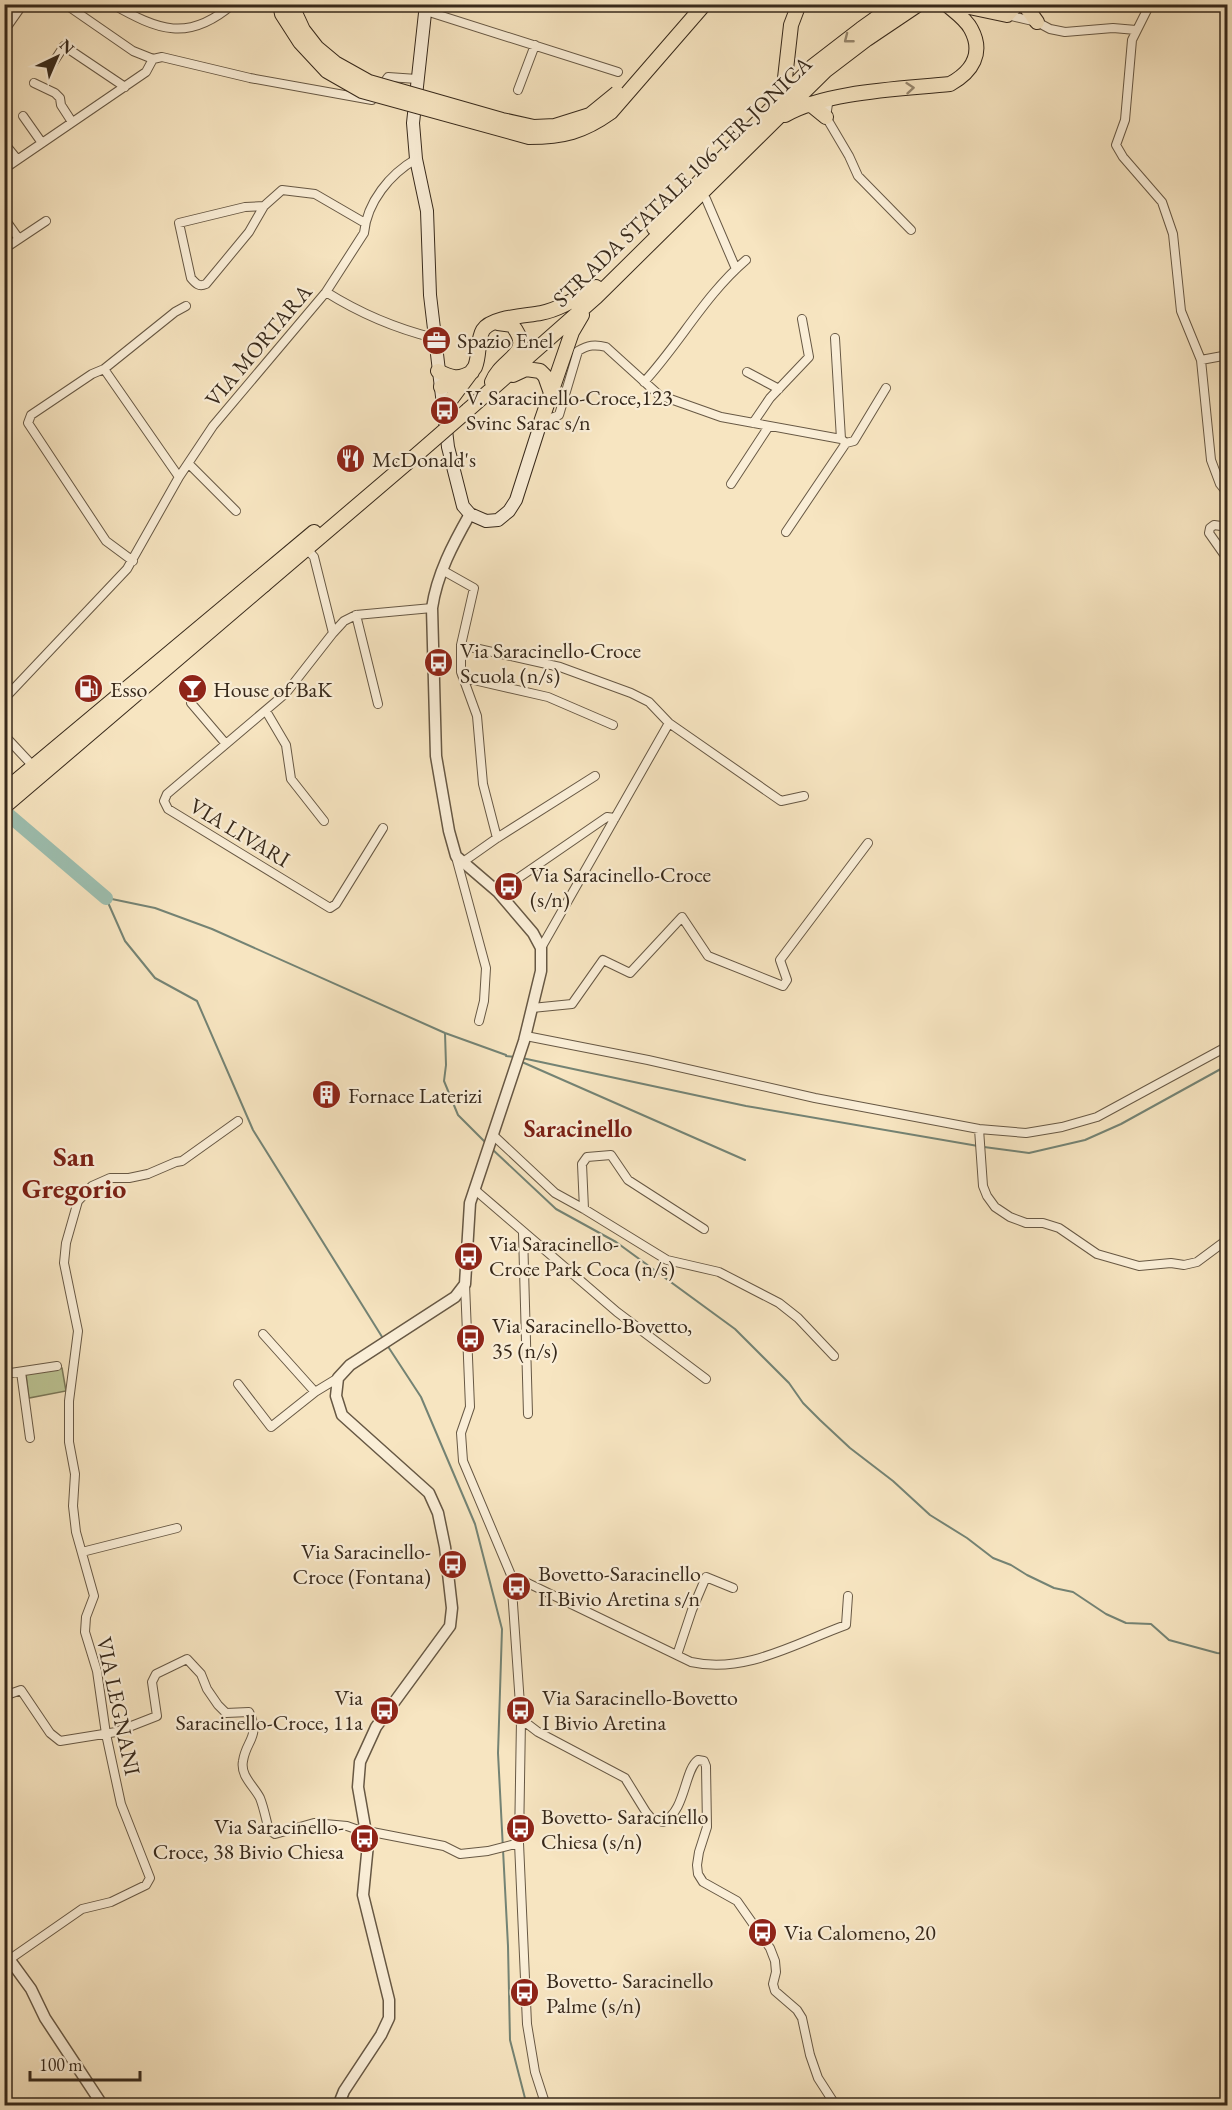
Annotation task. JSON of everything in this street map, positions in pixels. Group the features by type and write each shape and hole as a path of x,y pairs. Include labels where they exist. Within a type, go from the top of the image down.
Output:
{"main road":[{"path":"280,4 282,14 300,42 327,71 362,91 529,137 554,137 574,133 594,124 611,112 702,5"},
{"path":"291,4 303,30 317,48 335,63 369,82 534,127 570,123 590,115 607,103 702,5"},
{"path":"783,96 791,25 798,4"},
{"name":"STRADA STATALE 106 TER JONICA","path":"596,292 813,66 861,29 899,8 919,4"},
{"path":"770,123 798,107 810,104 870,92 950,84 960,79 969,71 975,59 977,45 970,27 946,4"},
{"path":"955,4 1012,10"},
{"path":"1024,4 1037,22"},
{"path":"426,8 413,123 416,159 427,211 430,295 448,447 463,506 476,518 498,520 509,511 516,500 572,332 596,292"},
{"name":"STRADA STATALE 106 TER JONICA","path":"261,582 307,549 596,292 700,194 825,70 899,8"},
{"path":"810,104 826,117"},
{"path":"443,410 478,359 485,327 508,318 543,313 596,292"},
{"path":"490,324 503,322 512,325 521,341 518,352 495,374 497,381 525,369 540,370 545,376 551,393"},
{"path":"438,371 450,377 465,379"},
{"path":"441,387 465,379"},
{"name":"STRADA STATALE 106 TER JONICA","path":"261,582 314,532 413,453"},
{"path":"4,791 29,775 261,582"},
{"path":"4,807 29,775"}],"street":[{"path":"4,31 23,4"},
{"path":"65,4 134,51 153,59 162,57 250,78 372,100 388,77 417,79"},
{"path":"112,4 154,26 172,30 208,22 233,4"},
{"path":"1150,4 1132,40 1125,120 1116,145 1123,157 1162,202 1173,234 1181,311 1201,360 1211,460 1220,484 1227,494"},
{"path":"1220,4 1227,14"},
{"path":"426,8 618,72"},
{"path":"1012,10 1050,29 1065,32 1113,28 1136,30"},
{"path":"518,90 535,45"},
{"path":"51,66 64,46 125,87"},
{"path":"4,169 146,72 153,59"},
{"path":"34,83 55,93 60,98 61,105 72,122"},
{"path":"832,99 828,104 826,117 858,176 910,230"},
{"path":"23,116 42,143"},
{"path":"4,143 17,159"},
{"name":"VIA MORTARA","path":"4,699 111,588 133,561 179,477 213,426 326,292 364,233 365,223 382,188 416,159"},
{"path":"264,206 245,207 179,223 191,278 196,284 206,284 249,232 264,206 282,190 315,194 365,223"},
{"path":"700,194 706,199 736,269"},
{"path":"4,218 19,239"},
{"path":"4,249 46,221"},
{"path":"644,382 661,364 703,305 746,260"},
{"path":"326,292 345,304 399,330 434,338"},
{"path":"133,561 106,540 28,423 31,415 92,374 104,369 175,312 186,306"},
{"path":"753,423 779,389 809,357 802,319"},
{"path":"786,532 844,441 835,338"},
{"path":"541,422 559,415 578,351 586,346 596,345 606,347 659,395 721,417 844,441 854,441 886,388"},
{"path":"1201,360 1227,355"},
{"path":"104,369 179,477"},
{"path":"747,372 779,389"},
{"path":"731,484 769,426"},
{"path":"189,464 236,511"},
{"path":"470,514 451,549 435,587 432,608 436,756 449,831 460,859 486,968 484,1001 479,1021"},
{"path":"1227,527 1214,525 1209,532 1227,560"},
{"path":"307,549 314,557 333,633"},
{"path":"442,570 474,588 461,645 461,672 477,716 483,784 497,838"},
{"path":"378,704 356,615 432,608"},
{"name":"VIA LIVARI","path":"356,615 344,621 333,633 286,693 167,794 164,801 168,809 330,908 336,904 383,828"},
{"path":"461,645 560,667 631,693 649,702 669,723 781,801 804,796"},
{"path":"465,678 548,697 613,725"},
{"path":"185,689 192,696 191,703 226,744"},
{"path":"266,711 286,746 291,779 324,821"},
{"path":"546,2106 535,2072 527,2024 519,1843 522,1719 511,1575 463,1461 461,1433 470,1407 465,1284 470,1203 525,1038 541,971 542,948 669,723"},
{"path":"4,735 29,775"},
{"path":"460,859 595,776"},
{"path":"498,892 607,818 615,818"},
{"path":"532,1008 572,1004 603,960 630,973 682,917 708,956 783,986 787,980 780,960 868,843"},
{"path":"460,859 498,892 533,933 542,948"},
{"path":"525,1038 648,1060 815,1098 979,1130 1026,1133 1062,1127 1097,1117 1227,1046"},
{"name":"VIA LEGNANI","path":"7,1956 82,1909 111,1902 149,1882 150,1874 121,1804 106,1734 97,1671 85,1632 86,1617 94,1596 76,1532 73,1506 75,1474 69,1442 69,1401 78,1331 64,1263 66,1243 78,1201 92,1186 110,1178 129,1178 148,1174 182,1161 238,1121"},
{"path":"979,1130 983,1186 995,1207 1010,1217 1026,1223 1043,1223 1059,1228 1097,1254 1139,1266 1171,1263 1184,1265 1197,1262 1227,1239"},
{"path":"493,1138 555,1193 668,1260 719,1272 779,1303 798,1318 834,1356"},
{"path":"584,1209 582,1164 587,1157 611,1155 628,1180 704,1229"},
{"path":"474,1189 616,1312 706,1379"},
{"path":"523,1233 528,1414"},
{"path":"237,1384 271,1427 315,1392 339,1378 350,1365 370,1350 455,1297 465,1284"},
{"path":"264,1334 315,1392"},
{"path":"4,1374 57,1366"},
{"path":"21,1372 30,1438"},
{"path":"338,2106 344,2091 381,2035 389,2018 389,2000 363,1895 368,1857 367,1832 358,1787 360,1762 376,1727 450,1626 452,1608 445,1547 438,1513 429,1493 342,1415 336,1396 339,1378"},
{"path":"82,1552 177,1528"},
{"path":"511,1575 691,1662 705,1665 742,1663 781,1651 846,1625 848,1596"},
{"path":"677,1655 706,1577 733,1588"},
{"path":"4,1696 21,1690 50,1733 60,1741 100,1733 106,1734 157,1716 152,1682 156,1674 187,1659 201,1674 207,1689 226,1713 249,1712 253,1719 254,1736 242,1762 247,1781 260,1798 269,1830 276,1834 314,1822 347,1826 367,1832 444,1846 460,1854 488,1851 519,1843"},
{"path":"522,1719 538,1732 625,1778 646,1812 657,1821 663,1822 672,1814 682,1797 693,1764 698,1760 704,1761 707,1818 697,1865 698,1874 703,1882 737,1901 770,1948 777,1972 773,1984 775,1992 797,2010 802,2018 810,2055 818,2078 836,2106"},
{"path":"7,1956 32,1989 45,2018 103,2106"}],"green space":[{"path":"62,1368 66,1391 29,1398 26,1374"}],"waterway":[{"path":"4,811 106,898"},
{"path":"106,898 125,941 155,978 197,1001 253,1130 384,1340"},
{"path":"107,898 155,908 212,929 445,1033 506,1055"},
{"path":"445,1033 444,1081 458,1115 486,1143"},
{"path":"506,1056 516,1057"},
{"path":"522,1058 746,1106 978,1146"},
{"path":"522,1062 745,1160"},
{"path":"984,1147 1029,1153 1085,1140 1121,1124 1228,1065"},
{"path":"492,1149 556,1209 616,1242 735,1329 789,1383 803,1403 820,1420 930,1515 967,1538 993,1558 1054,1588 1073,1592 1106,1614 1126,1623 1151,1624 1169,1640 1228,1654"},
{"path":"387,1345 421,1397 475,1524 502,1629 498,1753 508,1946 510,2040 527,2106"}],"place":[{"name":"Spazio Enel","path":"436,340"},
{"name":"V. Saracinello-Croce,123 Svinc Sarac s/n","path":"445,410"},
{"name":"McDonald's","path":"351,459"},
{"name":"Via Saracinello-Croce Scuola (n/s)","path":"439,663"},
{"name":"Esso","path":"89,689"},
{"name":"House of BaK","path":"192,689"},
{"name":"Via Saracinello-Croce (s/n)","path":"509,887"},
{"name":"Fornace Laterizi","path":"327,1095"},
{"name":"Via Saracinello- Croce Park Coca (n/s)","path":"468,1256"},
{"name":"Via Saracinello-Bovetto, 35 (n/s)","path":"471,1338"},
{"name":"Via Saracinello- Croce (Fontana)","path":"452,1564"},
{"name":"Bovetto-Saracinello II Bivio Aretina s/n","path":"517,1586"},
{"name":"Via Saracinello-Croce, 11a","path":"384,1710"},
{"name":"Via Saracinello-Bovetto I Bivio Aretina","path":"521,1710"},
{"name":"Bovetto- Saracinello Chiesa (s/n)","path":"520,1829"},
{"name":"Via Saracinello- Croce, 38 Bivio Chiesa","path":"365,1839"},
{"name":"Via Calomeno, 20","path":"763,1932"},
{"name":"Bovetto- Saracinello Palme (s/n)","path":"525,1993"}],"district":[{"name":"Saracinello","path":"578,1129"},
{"name":"San Gregorio","path":"74,1172"}]}
